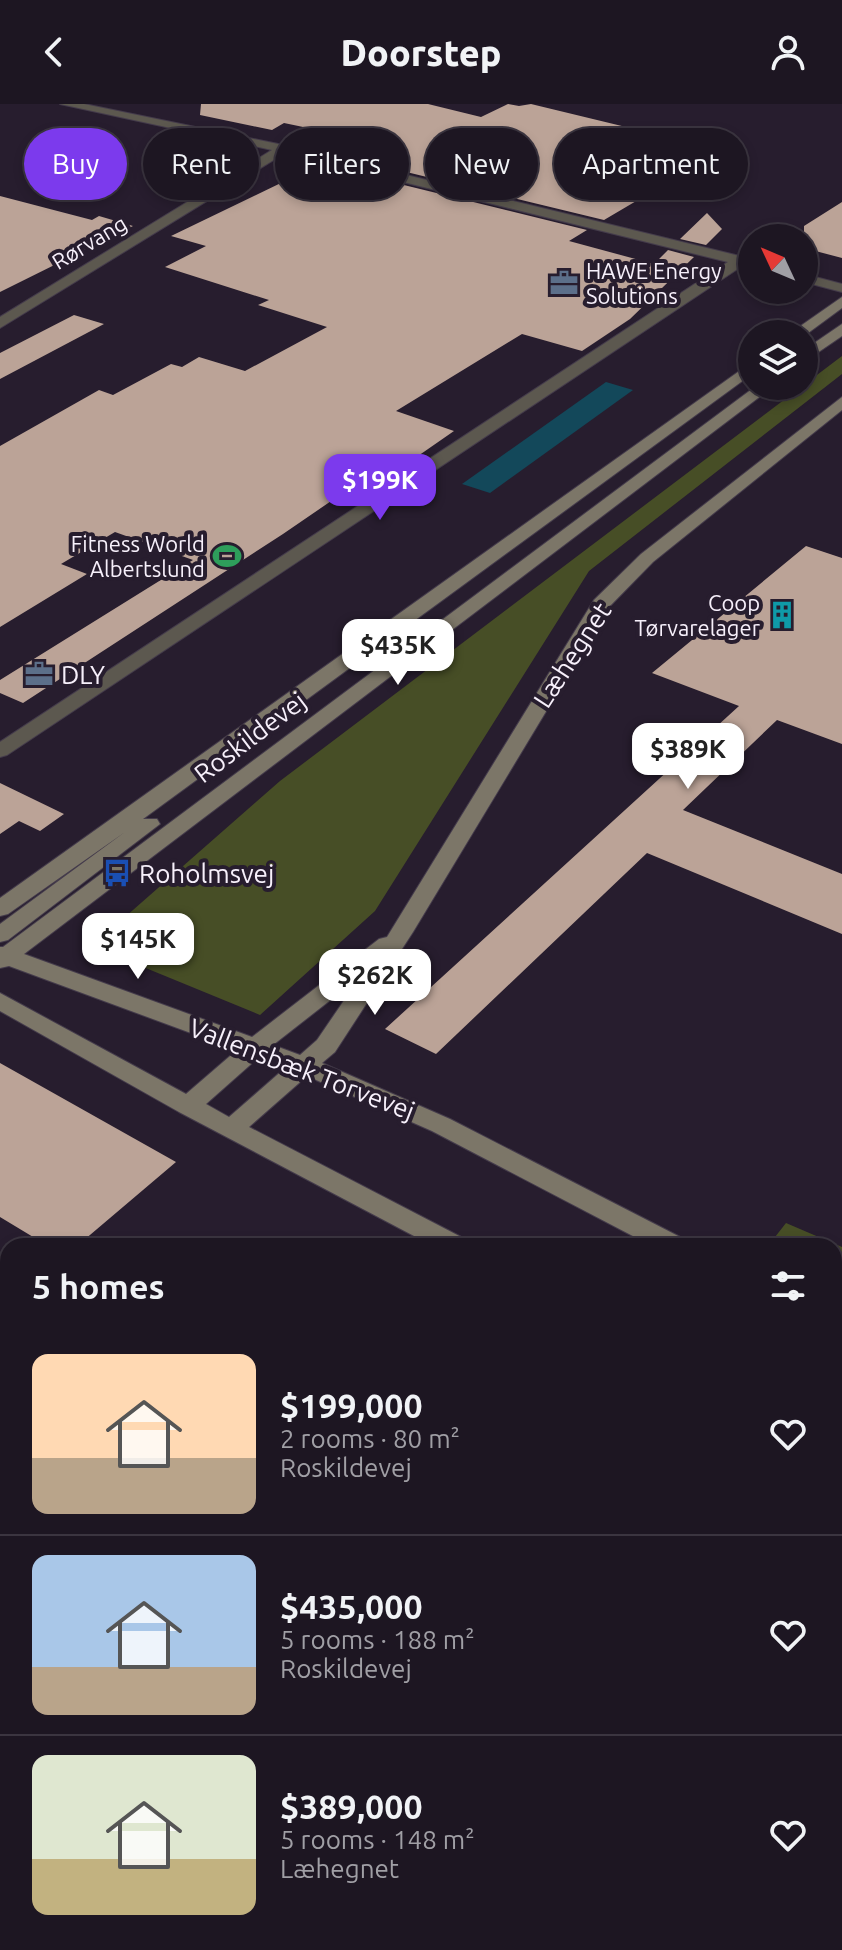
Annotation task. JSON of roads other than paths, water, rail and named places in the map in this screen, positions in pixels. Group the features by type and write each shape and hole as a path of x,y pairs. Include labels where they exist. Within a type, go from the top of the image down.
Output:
{"main road":[{"path":"816,320 842,301"},
{"path":"818,347 842,329"},
{"name":"Roskildevej","path":"0,909 188,777 738,377"},
{"name":"Roskildevej","path":"2,952 747,400"},
{"name":"Læhegnet","path":"232,1128 326,1046 402,932 601,604 647,558 842,402"},
{"path":"2,952 168,810 188,777"},
{"name":"Læhegnet","path":"188,1106 254,1048 402,932"},
{"name":"Vallensbæk Torvevej","path":"2,952 306,1066 441,1125 660,1238"},
{"path":"0,1001 188,1106 441,1238"}],"street":[{"path":"66,104 275,147"},
{"name":"Rørvang","path":"0,323 275,154"},
{"path":"409,180 738,260"},
{"path":"0,751 738,267"},
{"path":"818,282 842,288"}],"water":[{"path":"606,382 633,390 490,493 462,484"}],"place":[{"name":"HAWE Energy Solutions","path":"564,283"},
{"name":"Fitness World Albertslund","path":"227,556"},
{"name":"Coop Tørvarelager","path":"782,615"},
{"name":"DLY","path":"39,674"},
{"name":"Roholmsvej","path":"117,873"}]}
